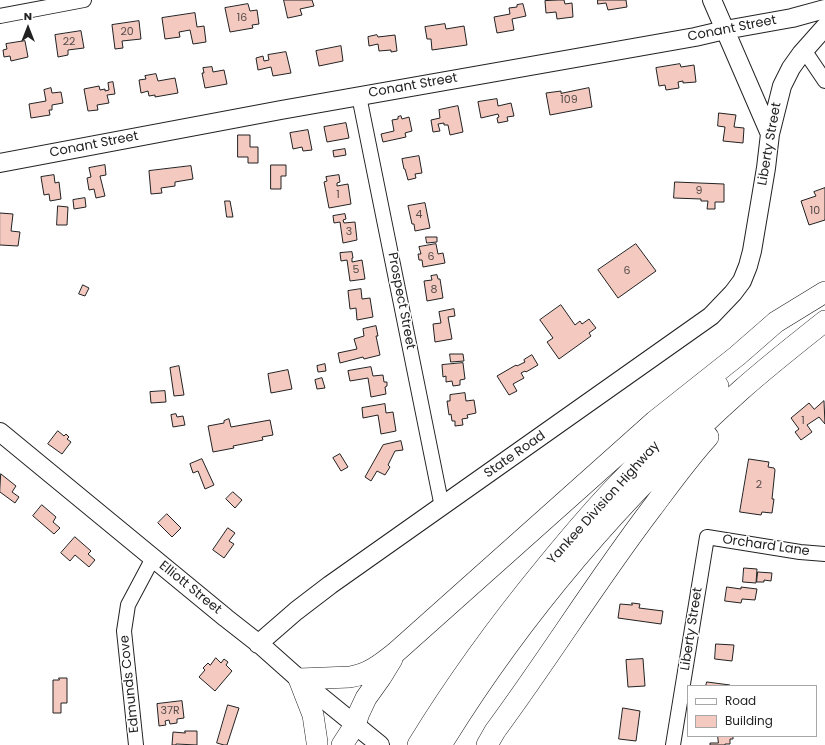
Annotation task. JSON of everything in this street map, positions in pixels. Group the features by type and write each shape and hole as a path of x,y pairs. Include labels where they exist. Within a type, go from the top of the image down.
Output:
{"highway":[{"path":"317,745 313,715 299,679 356,676 374,669 396,653 655,420 737,356 776,322 825,293"},
{"name":"Yankee Division Highway","path":"440,734 490,638 572,535 616,486 720,384 756,351 825,293"},
{"name":"Yankee Division Highway","path":"418,745 440,734 477,689 576,560 618,511 687,441 742,389 825,321"},
{"path":"492,740 614,559 706,439 738,404 825,326"},
{"path":"342,745 355,725 366,698 396,653"}],"main road":[{"path":"712,0 770,134"},
{"name":"Conant Street","path":"0,163 198,125 695,37 792,18 825,9"},
{"name":"Liberty Street","path":"752,251 766,168 770,134 782,86 791,68 804,50 825,27"},
{"name":"State Road","path":"258,644 301,607 711,316 733,293 742,281 752,251"},
{"name":"Elliott Street","path":"0,432 380,745"}],"street":[{"path":"0,16 84,0"},
{"path":"804,50 825,81"},
{"name":"Prospect Street","path":"359,96 442,507"},
{"name":"Orchard Lane","path":"707,537 800,552 825,554"},
{"name":"Liberty Street","path":"673,745 707,537"},
{"name":"Edmunds Cove","path":"136,745 124,631 128,605 153,558"}],"building":[{"path":"284,0 312,0 314,6 300,9 302,15 288,18"},
{"path":"564,0 565,4 572,3 573,17 557,19 556,12 546,13 545,1"},
{"path":"598,0 626,0 627,7 608,10 606,3 598,4"},
{"path":"248,4 250,11 257,10 259,24 252,25 253,28 230,32 225,8"},
{"path":"523,4 526,16 512,19 514,30 497,33 494,17 510,14 509,8 517,7 517,5"},
{"path":"195,13 197,27 204,26 206,42 193,44 190,30 179,32 180,37 165,39 162,18"},
{"path":"139,21 141,39 122,41 123,48 115,49 112,25"},
{"path":"445,24 446,29 464,26 467,45 432,50 431,39 427,39 425,27"},
{"path":"81,31 84,48 68,50 68,55 58,57 55,35"},
{"path":"377,35 378,37 395,35 397,51 379,51 378,44 369,46 368,37"},
{"path":"25,41 28,57 11,61 10,56 4,57 3,50 7,49 6,44"},
{"path":"341,46 343,61 319,66 316,51"},
{"path":"286,52 291,73 273,76 271,67 258,70 256,58 263,56 264,61 269,60 268,55"},
{"path":"680,64 681,67 694,65 696,82 678,82 679,88 666,90 665,85 659,86 656,68"},
{"path":"212,67 213,72 224,70 227,84 205,88 202,73 204,73 203,68"},
{"path":"156,74 158,81 175,78 178,93 155,97 155,95 149,96 148,91 141,93 139,80 146,79 145,76"},
{"path":"113,82 115,94 107,95 109,103 97,105 98,110 88,111 84,89 99,86 100,90 105,89 105,91 109,90 108,83"},
{"path":"51,88 52,93 61,92 63,103 52,105 52,110 49,110 50,115 31,118 29,104 46,101 44,90"},
{"path":"589,88 592,107 550,115 546,93 561,91 561,93"},
{"path":"497,99 498,106 511,103 514,116 507,117 508,121 498,123 498,114 481,118 478,102"},
{"path":"458,106 463,132 450,135 448,125 444,125 444,123 438,124 440,131 433,132 431,120 440,118 439,110"},
{"path":"719,113 736,115 734,127 744,128 743,143 723,141 725,127 718,126"},
{"path":"401,116 402,119 409,117 412,131 405,133 406,137 383,142 381,134 394,131 392,120 398,119 398,117"},
{"path":"346,123 349,138 327,142 324,127"},
{"path":"308,130 312,150 303,151 302,147 293,149 290,133"},
{"path":"238,135 250,135 250,147 258,147 258,163 248,163 248,157 238,157"},
{"path":"345,149 346,155 334,157 333,151"},
{"path":"419,156 422,173 415,174 416,178 408,180 402,159"},
{"path":"105,165 106,175 100,176 105,196 96,198 94,189 89,190 87,178 91,177 89,168"},
{"path":"271,165 286,165 286,176 281,176 281,189 271,189"},
{"path":"191,166 193,179 175,182 175,186 161,188 162,193 151,194 149,171"},
{"path":"54,175 55,183 59,182 61,199 50,201 49,194 44,195 41,177"},
{"path":"339,175 340,182 337,183 337,186 348,184 351,204 329,208 324,182 327,181 326,177"},
{"path":"675,182 724,184 724,202 715,202 715,209 707,209 708,201 701,201 701,199 674,198"},
{"path":"825,188 825,220 809,225 801,201 816,196 814,192"},
{"path":"85,198 86,207 74,209 73,200"},
{"path":"225,201 230,201 233,217 227,217"},
{"path":"425,203 430,228 415,231 408,206"},
{"path":"58,206 68,207 67,225 57,225"},
{"path":"0,213 13,214 11,231 20,232 18,246 0,245"},
{"path":"345,214 346,219 343,220 344,223 355,222 357,240 343,243 340,222 334,223 333,216"},
{"path":"426,237 437,237 437,242 427,243"},
{"path":"436,244 438,254 443,253 445,263 423,267 422,260 419,260 418,254 421,254 419,247"},
{"path":"636,244 656,271 618,298 598,270"},
{"path":"352,252 352,262 362,260 365,279 350,281 347,260 341,261 340,253"},
{"path":"437,275 438,279 440,279 443,298 427,301 424,281 432,280 431,276"},
{"path":"83,285 89,288 85,296 79,294"},
{"path":"361,289 362,299 370,298 373,317 357,320 356,308 350,309 348,291"},
{"path":"561,305 575,325 580,321 582,324 589,319 596,328 589,333 591,336 559,359 547,342 553,338 540,320"},
{"path":"454,309 455,316 448,317 452,339 435,342 433,324 441,323 439,312"},
{"path":"376,326 378,336 376,336 380,355 364,359 363,357 340,363 338,353 357,349 354,339 364,336 363,329"},
{"path":"450,354 463,354 464,361 451,362"},
{"path":"532,355 538,365 526,372 521,373 524,378 513,384 517,391 509,395 497,376 516,365 517,366 525,362 524,360"},
{"path":"463,363 465,379 460,380 460,385 453,386 452,381 446,382 446,376 443,377 442,365"},
{"path":"325,364 326,371 318,372 317,366"},
{"path":"179,366 184,395 174,396 170,368"},
{"path":"371,367 373,376 383,375 384,382 387,382 387,386 385,387 386,394 371,397 368,378 350,381 348,371"},
{"path":"288,370 292,389 271,393 268,374"},
{"path":"322,378 325,388 317,389 315,380"},
{"path":"165,391 166,402 151,403 150,392"},
{"path":"465,393 466,401 474,400 476,413 467,415 468,418 462,419 463,425 455,426 455,421 452,421 451,414 449,415 447,401 450,401 450,395"},
{"path":"824,401 825,424 819,417 807,425 812,432 801,440 795,432 799,429 791,418 809,403 814,409"},
{"path":"385,404 386,413 393,412 396,431 381,434 378,415 363,418 362,408"},
{"path":"176,414 177,417 183,416 185,425 173,427 171,415"},
{"path":"229,419 231,427 270,420 273,435 262,437 263,440 213,452 208,426 224,423 224,421"},
{"path":"58,431 64,436 66,434 69,437 67,439 71,442 62,454 48,444"},
{"path":"401,441 403,450 395,451 388,465 390,467 385,475 377,471 371,481 365,477 383,445"},
{"path":"340,454 348,467 341,471 333,458"},
{"path":"202,459 214,485 205,489 198,471 193,473 190,464"},
{"path":"749,459 769,462 768,467 774,468 775,470 772,513 762,512 761,515 740,512"},
{"path":"1,474 16,486 12,492 19,497 15,503 0,492"},
{"path":"233,492 242,500 235,508 226,499"},
{"path":"42,505 56,517 53,522 60,528 54,534 33,516"},
{"path":"167,514 181,528 172,537 158,523"},
{"path":"228,528 235,533 229,541 234,544 224,558 213,550"},
{"path":"75,537 91,551 88,554 95,560 89,567 75,555 70,561 61,553"},
{"path":"744,568 757,569 756,583 743,582"},
{"path":"758,572 772,573 771,581 764,580 764,582 757,582"},
{"path":"727,587 757,589 755,600 742,599 741,603 725,601"},
{"path":"632,603 640,604 639,608 663,611 661,624 618,618 620,604 632,605"},
{"path":"716,644 734,645 732,661 715,659"},
{"path":"216,658 221,663 224,659 228,662 226,665 232,671 215,691 199,677 205,670 203,668 208,663 210,665"},
{"path":"643,659 645,686 628,687 626,660"},
{"path":"59,678 67,678 67,703 61,703 61,713 53,713 53,680 59,680"},
{"path":"707,682 730,685 706,685"},
{"path":"182,701 184,718 177,719 177,723 170,724 169,720 165,721 166,725 159,726 157,704"},
{"path":"228,705 239,708 227,745 224,745 217,743"},
{"path":"623,708 640,711 636,741 619,739"},
{"path":"185,731 197,731 197,745 172,745 173,732 185,733"},
{"path":"718,737 733,737 733,739 730,739 730,744 710,745 710,743 718,743"}]}
